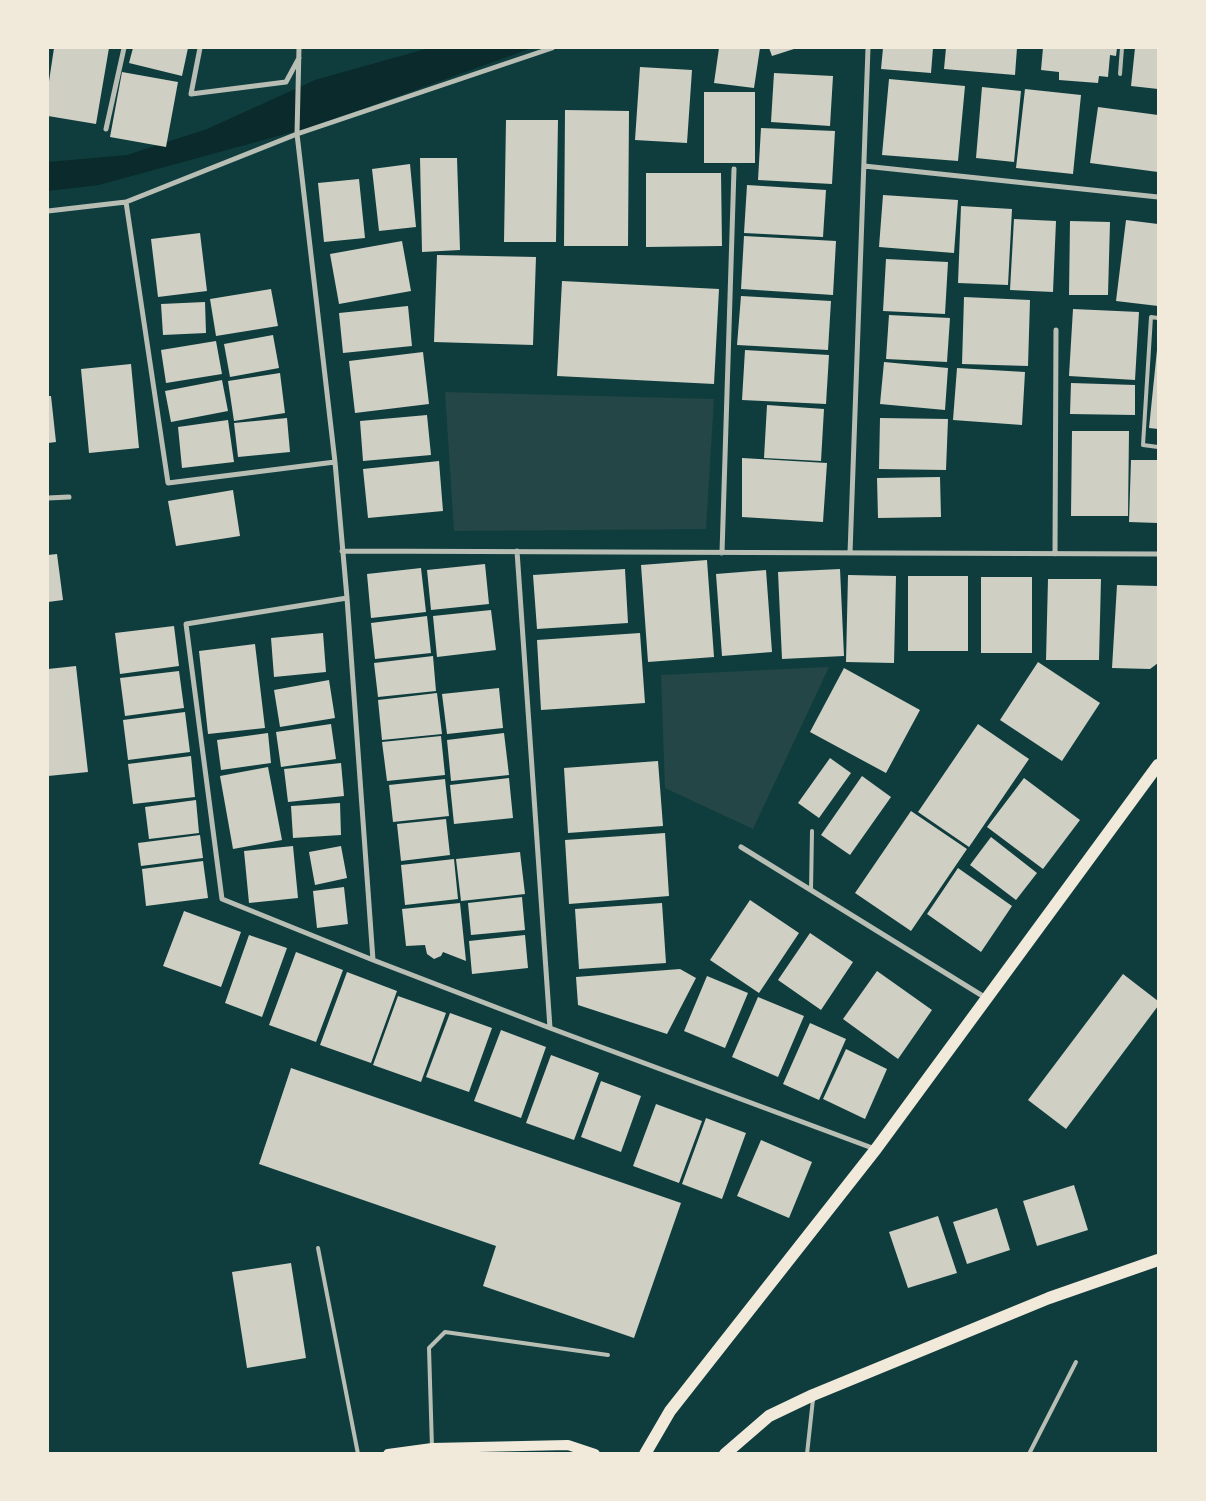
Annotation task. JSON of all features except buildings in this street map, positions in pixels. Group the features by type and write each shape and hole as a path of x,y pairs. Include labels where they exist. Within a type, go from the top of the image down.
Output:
{"main road":[{"path":"644,1454 670,1411 876,1149 1158,764"},
{"path":"726,1454 769,1416 813,1395 1048,1298 1158,1260"},
{"path":"388,1454 432,1448 568,1445 591,1452"}],"street":[{"path":"106,129 124,48"},
{"path":"200,48 191,94 286,82 300,55"},
{"path":"300,48 297,134 335,462 347,598 373,960"},
{"path":"48,211 126,202 297,134 552,48"},
{"path":"850,553 868,48"},
{"path":"864,166 1158,197"},
{"path":"722,553 734,170"},
{"path":"126,202 168,483 335,462"},
{"path":"1055,554 1056,330"},
{"path":"48,498 69,497"},
{"path":"342,550 1158,554"},
{"path":"517,551 550,1028"},
{"path":"347,598 186,624 222,899 373,960 550,1028 876,1149"},
{"path":"741,847 987,998"}],"lane":[{"path":"1120,74 1122,48"},
{"path":"1158,318 1151,317 1143,446 1158,447"},
{"path":"811,890 812,831"},
{"path":"318,1248 358,1454"},
{"path":"432,1448 429,1348 445,1332 608,1355"},
{"path":"1030,1454 1076,1362"},
{"path":"807,1454 813,1395"}],"shaded area":[{"path":"429,48 532,48 318,125 99,185 48,191 48,162 127,155 207,129 315,80"},
{"path":"445,392 714,399 706,529 454,531"},
{"path":"829,667 753,829 665,788 661,675"}]}
